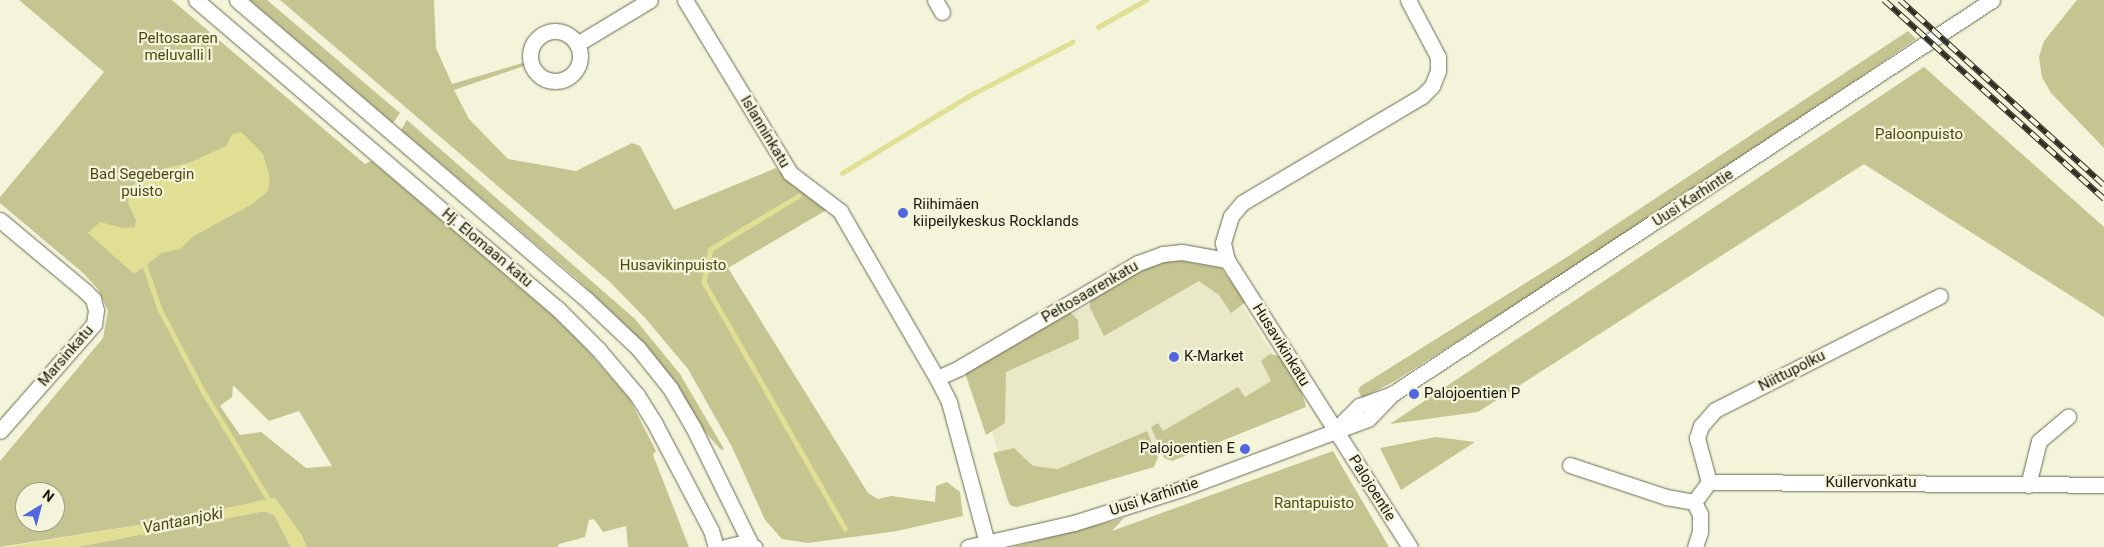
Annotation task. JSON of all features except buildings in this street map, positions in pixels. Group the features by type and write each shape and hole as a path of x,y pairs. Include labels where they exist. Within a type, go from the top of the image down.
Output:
{"street":[{"name":"Hj. Elomaan katu","path":"196,0 557,308 598,349 637,395 655,424 711,530 716,547"},
{"name":"Hj. Elomaan katu","path":"237,0 586,299 632,343 670,388 694,427 752,546"},
{"path":"577,44 650,0"},
{"name":"Islanninkatu","path":"685,0 790,173 840,211 937,378"},
{"path":"1227,260 1224,233 1231,216 1242,204 1422,96 1432,86 1438,71 1438,57 1408,0"},
{"name":"Uusi Karhintie","path":"968,547 1074,523 1184,488 1335,429 1359,406 1392,394 1992,0"},
{"name":"Marsinkatu","path":"0,220 86,292 93,299 96,310 94,324 0,431"},
{"name":"Peltosaarenkatu","path":"937,378 959,368 1138,263 1163,254 1182,252 1227,260"},
{"name":"Husavikinkatu","path":"1227,260 1335,429"},
{"name":"Niittupolku","path":"1709,482 1697,438 1701,426 1715,410 1940,296"},
{"path":"937,378 949,402 988,544"},
{"path":"2028,485 2039,442 2068,416"},
{"name":"Palojoentie","path":"1335,429 1410,547"},
{"path":"1570,465 1666,497 1694,502"},
{"path":"1694,502 1709,482"},
{"name":"Kullervonkatu","path":"1709,482 2104,486"},
{"path":"1694,502 1700,523 1695,547"},
{"path":"725,547 752,546"}],"shaded area":[{"path":"1154,267 1218,267 1304,403 1014,504 973,370"}],"green space":[{"path":"19,0 172,0 365,164 371,161 381,169 552,315 580,342 629,398 656,451 653,455 689,547 628,547 626,526 603,532 594,519 589,520 585,537 559,544 558,547 306,547 302,536 275,498 171,520 0,547 0,461 103,338 108,311 98,289 83,273 0,203 0,197 104,72","holes":["233,385 269,421 299,411 332,466 306,468 261,432 240,435 220,406 232,397"]},
{"path":"250,0 267,0 400,113 393,123"},
{"name":"Husavikinpuisto","path":"280,0 434,0 436,48 452,84 526,62 527,65 454,90 469,119 508,159 576,171 632,143 640,146 674,210 776,168 788,181 828,209 728,268 868,493 878,499 891,496 935,502 936,486 947,482 960,492 963,516 897,531 808,543 782,539 765,520 732,447 688,369 646,319 610,282"},
{"path":"2077,0 2104,0 2104,148 2051,93 2042,77 2039,57 2044,41"},
{"path":"1908,31 1916,39 1862,76 1569,271 1393,382 1362,398 1358,390 1361,386 1564,259"},
{"name":"Paloonpuisto","path":"1924,67 2104,227 2104,317 1864,164 1478,412 1390,424"},
{"path":"407,120 635,319 680,374 724,449 721,450 701,427 627,327 576,278 401,130"},
{"path":"1171,259 1221,268 1246,302 1231,313 1219,295 1199,281 1104,336 1090,308 1090,300 1146,267"},
{"path":"1070,312 1078,320 1079,339 1006,372 1005,423 986,435 965,373"},
{"path":"1270,354 1279,356 1301,389 1306,407 1172,461 1164,458 1151,427 1158,423 1163,431 1238,387 1245,397 1271,381 1261,361"},
{"path":"1147,431 1158,457 1154,467 1017,507 1011,506 1008,501 993,453 1014,448 1033,466 1058,469"},
{"path":"1436,437 1475,442 1401,490 1380,448"},
{"name":"Rantapuisto","path":"1333,451 1389,547 1012,547 1124,518 1112,531"},
{"path":"264,511 274,515 291,547 76,547"}],"water":[{"path":"241,132 263,154 270,178 268,191 254,203 192,237 181,249 162,253 134,274 88,233 100,222 123,228 135,227 136,220 128,203 129,190 144,174 191,162 226,146 232,134"},
{"name":"Vantaanjoki","path":"275,498 302,536 306,547 291,547 274,515 264,511 76,547 5,547 171,520"}],"waterway":[{"path":"1098,27 1146,0"},
{"path":"842,173 967,97 1072,42"},
{"path":"799,196 711,249 704,282 845,528"},
{"path":"145,266 160,309 203,391 271,503"}],"railway":[{"path":"1884,0 2104,199"},
{"path":"1900,0 2104,185"}],"place":[{"name":"Riihimäen kiipeilykeskus Rocklands","path":"903,213"},
{"name":"K-Market","path":"1174,357"},
{"name":"Palojoentien P","path":"1414,394"},
{"name":"Palojoentien E","path":"1245,449"}],"park label":[{"name":"Peltosaaren meluvalli I","path":"178,46"},
{"name":"Bad Segebergin puisto","path":"142,182"}]}
